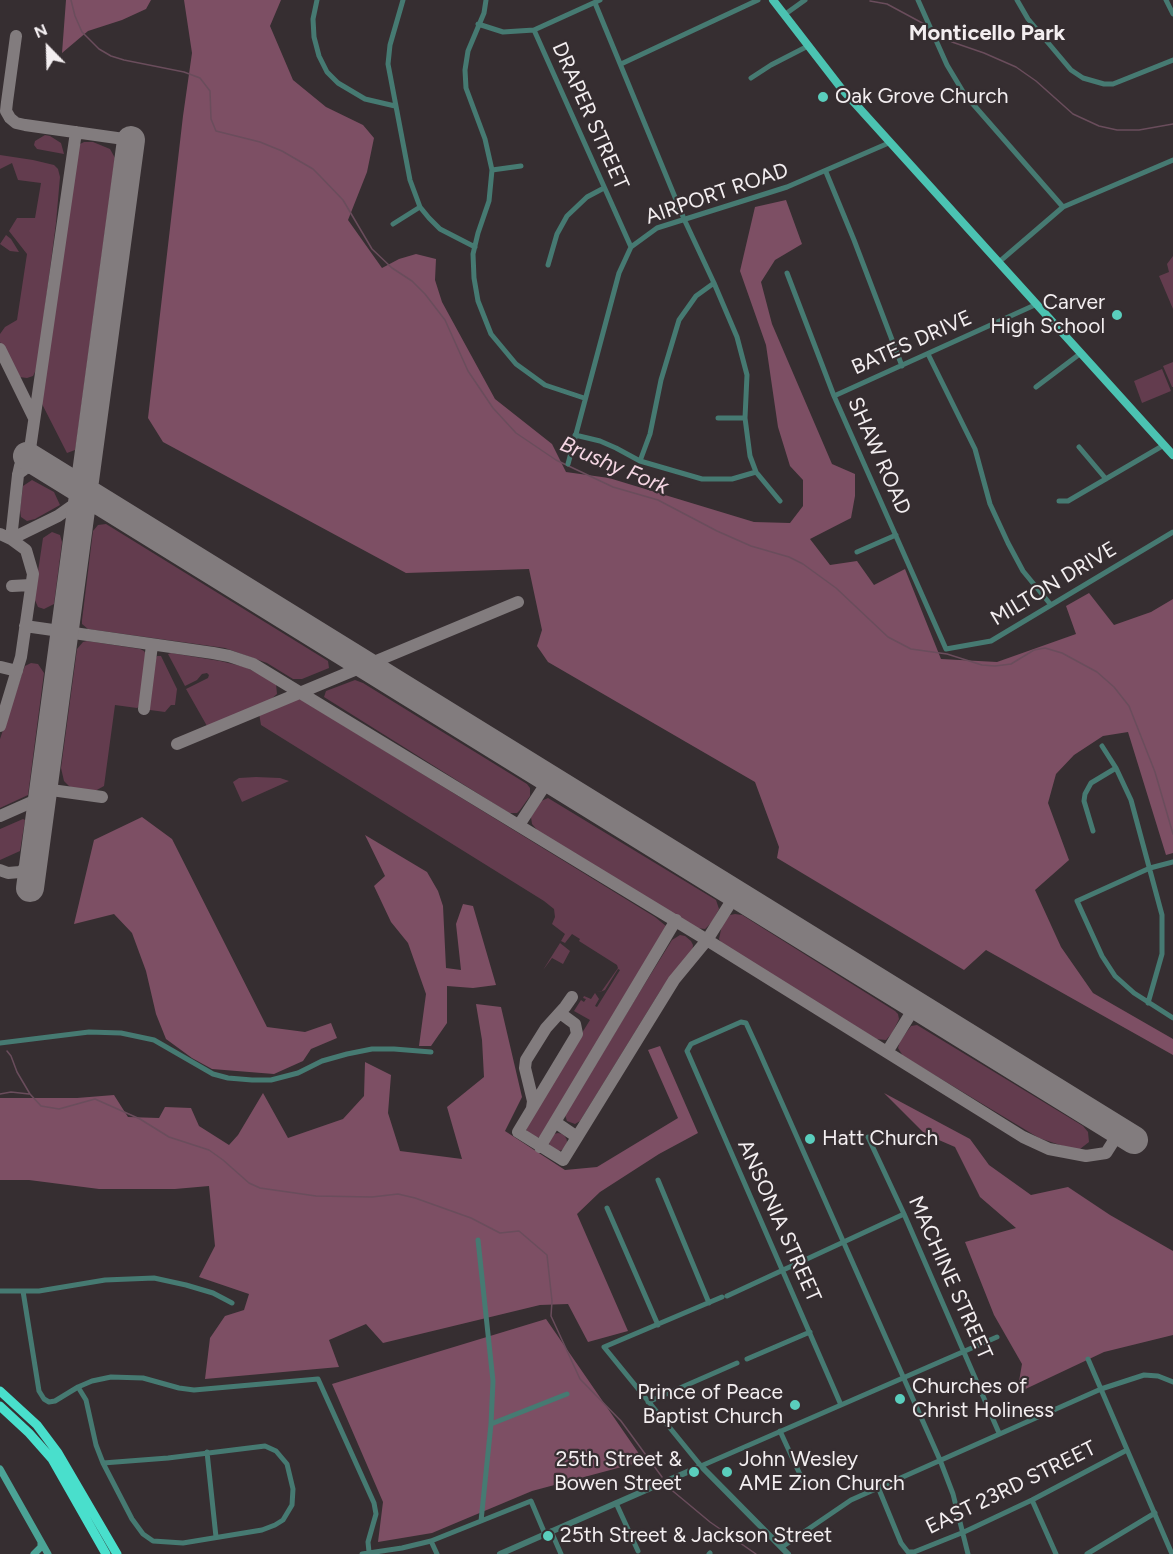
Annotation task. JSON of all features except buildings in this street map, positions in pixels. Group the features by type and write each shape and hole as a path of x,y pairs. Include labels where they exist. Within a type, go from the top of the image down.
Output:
{"highway":[{"path":"0,1391 37,1425 58,1453 117,1554"},
{"path":"2,1407 52,1459 106,1554"}],"main road":[{"path":"773,0 841,88 1173,455"},
{"path":"0,1469 48,1554"},
{"path":"34,1554 41,1547 38,1537"}],"street":[{"path":"316,0 313,19 314,37 319,56 327,72 338,83 365,99 395,106"},
{"path":"403,0 390,45 388,64 410,180 420,207 440,229 474,247"},
{"path":"486,0 484,13 466,60 465,80 470,101 485,140 492,170 489,201 474,247 474,278 478,301 487,325 498,344 516,364 535,379 554,389 584,398"},
{"path":"621,64 758,0"},
{"path":"784,15 805,0"},
{"path":"918,0 947,65 965,95 1063,207"},
{"path":"1017,0 1028,19 1071,69 1093,82 1113,84 1173,60"},
{"path":"1166,0 1173,14"},
{"path":"478,24 503,32 534,30 597,1 684,219 714,283 736,338 745,366 747,387 745,418 750,456 756,472 780,501"},
{"name":"DRAPER STREET","path":"534,30 631,247"},
{"path":"751,78 808,46"},
{"name":"AIRPORT ROAD","path":"568,464 619,273 631,247 650,232 787,187 891,142"},
{"path":"999,262 1063,207 1173,160"},
{"path":"492,170 521,166"},
{"path":"826,172 902,366"},
{"path":"548,265 557,234 567,216 579,203 604,188"},
{"path":"393,224 420,207"},
{"name":"SHAW ROAD","path":"787,273 834,396 946,649"},
{"path":"640,462 650,434 661,380 680,320 691,302 714,283"},
{"name":"BATES DRIVE","path":"834,396 1037,304"},
{"path":"1036,387 1081,353"},
{"path":"928,354 975,449 990,504 1008,543 1023,571 1051,605"},
{"path":"718,418 745,418"},
{"path":"575,435 600,441 640,462 712,480 741,478 756,472"},
{"path":"1059,501 1068,501 1164,445"},
{"path":"1079,447 1106,479"},
{"name":"MILTON DRIVE","path":"946,649 991,641 1173,532"},
{"path":"856,552 896,535"},
{"path":"1102,746 1116,768 1131,800 1162,915 1163,943 1160,964 1148,1003"},
{"path":"1093,831 1084,801 1085,794 1091,783 1116,768"},
{"path":"1173,862 1150,868 1077,901 1107,964 1123,984 1173,1018"},
{"name":"ANSONIA STREET","path":"841,1405 687,1051 691,1044 741,1022 746,1023 844,1242"},
{"path":"0,1043 89,1032 121,1033 154,1040 213,1074 252,1080 272,1080 298,1073 322,1061 372,1049 431,1052"},
{"name":"MACHINE STREET","path":"868,1137 999,1433"},
{"path":"658,1180 709,1303"},
{"path":"607,1208 658,1325"},
{"path":"788,1554 701,1466 604,1347 709,1303 904,1214"},
{"path":"478,1240 493,1381 491,1424 480,1521"},
{"path":"844,1242 940,1460 953,1494 968,1554"},
{"path":"0,1291 39,1291 105,1280 154,1278 204,1291 232,1303"},
{"path":"23,1291 39,1391 44,1399 51,1402 92,1381 123,1376 143,1378 188,1390 318,1379 374,1503 376,1514 368,1542 369,1552"},
{"path":"747,1359 810,1332"},
{"path":"500,1554 997,1337"},
{"path":"1088,1359 1172,1554"},
{"path":"648,1402 737,1363"},
{"path":"782,1547 834,1510 878,1487 1101,1389 1144,1375 1158,1376 1173,1382"},
{"path":"78,1387 86,1400 96,1445 103,1463 132,1519 147,1538 153,1541 183,1543 216,1537 275,1526 289,1512 293,1489 287,1464 271,1448 259,1446 168,1458 103,1463"},
{"path":"491,1424 567,1394"},
{"path":"780,1431 803,1481"},
{"name":"EAST 23RD STREET","path":"878,1487 901,1543 908,1552 922,1549 964,1532 1032,1500 1127,1450"},
{"path":"207,1452 216,1537"},
{"path":"1032,1500 1056,1554"},
{"path":"362,1554 431,1541 531,1501 561,1554"},
{"path":"616,1503 638,1551"},
{"path":"1087,1554 1155,1513"},
{"path":"431,1541 437,1554"}],"shaded area":[{"path":"66,0 151,0 146,9 88,31 62,53"},
{"path":"184,0 281,0 270,26 293,80 326,107 363,125 374,138 367,172 348,220 382,268 399,259 416,254 436,259 435,280 442,302 495,399 552,444 566,472 609,478 754,522 790,523 803,506 803,480 790,466 778,427 766,345 740,271 755,207 786,200 802,244 775,260 761,282 772,324 832,464 855,474 855,496 851,518 810,539 830,565 857,561 874,585 905,569 941,659 997,662 1076,634 1066,606 1089,593 1114,625 1151,612 1173,599 1173,853 1166,855 1128,732 1103,736 1074,755 1056,774 1048,803 1069,860 1035,890 1061,947 1093,993 1173,1039 1173,1055 986,950 964,970 777,858 779,847 755,782 548,662 537,646 542,630 529,569 406,573 163,442 148,418 192,53"},
{"path":"45,135 61,143 64,154 37,149 34,145 35,141"},
{"path":"93,142 110,149 115,158 77,438 75,450 67,453 41,402 76,155 80,144"},
{"path":"0,155 54,165 60,177 37,368 33,376 27,378 19,377 0,342 0,334 5,327 17,320 27,254 9,231 17,218 35,218 41,183 18,180 12,163 0,169"},
{"path":"6,235 19,252 10,251 0,244"},
{"path":"1173,256 1173,309 1159,276 1169,272 1167,264"},
{"path":"1173,362 1173,387 1172,387 1163,366"},
{"path":"1162,369 1171,391 1142,403 1134,381"},
{"path":"32,480 54,492 60,505 27,521 21,517 20,510 23,486"},
{"path":"106,524 328,661 329,668 302,679 293,679 267,663 225,648 88,629 82,624 82,620 93,531 98,525"},
{"path":"52,532 60,535 62,542 54,604 44,609 38,607 34,598 43,538"},
{"path":"87,641 140,649 147,656 140,706 137,708 115,705 104,786 95,791 74,789 69,786 64,781 61,768 77,649"},
{"path":"168,654 245,667 276,684 277,694 270,700 207,726 186,689 208,678 209,675 202,674 197,680 185,686"},
{"path":"157,656 161,656 177,689 175,705 171,705 165,712 150,710 147,707 154,661"},
{"path":"31,663 38,664 44,673 28,795 0,808 0,739 25,666"},
{"path":"355,680 527,784 530,788 530,796 520,810 517,813 509,813 324,697 326,691"},
{"path":"296,698 655,917 666,926 667,932 664,939 543,1135 537,1138 531,1137 526,1129 527,1122 590,1020 574,1011 581,1000 584,1002 586,999 583,998 584,996 591,999 595,993 599,999 595,1006 597,1007 620,970 618,969 605,990 601,991 618,968 617,965 572,934 565,943 561,941 565,934 552,924 555,917 554,909 544,901 261,725 259,713"},
{"path":"239,778 280,778 289,781 242,802 233,782"},
{"path":"548,798 716,900 719,909 712,922 705,929 697,928 538,831 532,824 531,817 541,801"},
{"path":"142,817 172,839 267,1027 305,1032 331,1023 337,1038 311,1049 303,1061 274,1074 212,1069 166,1039 156,1014 146,971 132,933 114,914 74,924 94,840"},
{"path":"25,820 20,851 0,860 0,829"},
{"path":"365,835 427,872 438,891 443,906 446,968 461,970 456,924 463,904 473,906 496,985 473,988 447,986 447,1023 431,1046 419,1046 426,994 408,943 391,922 374,886 385,876"},
{"path":"730,915 742,915 895,1011 899,1019 892,1033 886,1040 876,1039 722,944 719,939 722,925"},
{"path":"680,935 691,941 692,953 662,988 580,1121 575,1124 567,1121 565,1115 636,998 672,940"},
{"path":"560,943 570,951 563,964 552,958 543,970"},
{"path":"476,1004 501,1007 522,1097 505,1131 565,1170 597,1167 678,1118 648,1050 660,1046 698,1133 659,1154 600,1192 577,1214 628,1331 588,1342 568,1304 540,1305 383,1343 366,1324 329,1340 339,1367 205,1379 210,1338 225,1316 244,1310 249,1294 199,1277 215,1246 209,1186 175,1189 99,1189 29,1180 0,1180 0,1098 77,1098 114,1095 128,1117 159,1118 165,1107 191,1108 199,1126 229,1145 238,1135 263,1093 288,1138 343,1119 364,1096 365,1062 391,1075 388,1113 400,1151 462,1159 447,1107 484,1077 482,1040"},
{"path":"917,1025 1083,1126 1088,1132 1089,1142 1080,1149 1072,1149 1039,1138 903,1056 898,1048 900,1041 911,1026"},
{"path":"884,1093 970,1139 989,1165 1031,1195 1068,1187 1110,1215 1173,1251 1173,1335 1104,1352 1017,1393 1022,1364 994,1315 965,1242 1016,1228 980,1197 955,1147 925,1134"},
{"path":"558,1133 564,1136 567,1142 564,1148 558,1151 552,1148 549,1142 552,1136"},
{"path":"546,1319 644,1461 532,1491 432,1533 378,1542 383,1502 332,1384"}],"waterway":[{"name":"Brushy Fork","path":"71,0 82,32 99,49 124,60 184,72 200,78 210,91 211,119 216,131 260,142 282,151 313,169 343,200 372,249 392,268 412,281 445,320 468,371 493,408 516,433 556,460 613,487 658,500 751,546 789,557 803,564 836,588 888,637 911,649 947,654 982,665 995,666 1011,664 1034,650 1045,648 1062,653 1097,672 1114,687 1129,706 1155,772 1173,834"},
{"path":"870,1 887,4 926,25"},
{"path":"935,31 952,42 1016,67 1036,81 1073,114 1099,126 1117,130 1139,130 1173,124"},
{"path":"7,1051 30,1094 41,1106 59,1109 95,1099 140,1119 169,1137 209,1150 249,1183 260,1188 316,1196 372,1197 398,1194 471,1218 500,1233 519,1231 547,1255 552,1301 551,1316 580,1379 621,1421 662,1477"},
{"path":"0,1094 11,1092 29,1094"},
{"path":"668,1487 710,1522 756,1554"}],"taxiway":[{"path":"16,36 6,111 10,118 16,123 25,125 131,140"},
{"path":"0,726 21,657 33,574 26,550 11,539 18,475 20,466 30,449 76,132"},
{"path":"0,349 34,418"},
{"path":"18,474 26,468 45,467"},
{"path":"0,534 11,539 58,516 75,504 84,492"},
{"path":"70,510 82,505 115,511"},
{"path":"12,586 31,585"},
{"path":"177,744 518,602"},
{"path":"25,626 213,653 253,664 707,940 1023,1137 1049,1149 1086,1156 1106,1153 1120,1131"},
{"path":"144,709 152,645"},
{"path":"1,667 17,671"},
{"path":"519,825 549,779"},
{"path":"44,789 102,797"},
{"path":"0,816 43,797"},
{"path":"0,870 8,873 20,872 28,866 35,855"},
{"path":"560,1013 575,1024 577,1034 518,1132 563,1160 674,980 707,940 736,894"},
{"path":"540,1147 676,920"},
{"path":"532,1108 533,1101 525,1068 526,1060 546,1028 572,997"},
{"path":"887,1052 916,1005"},
{"path":"555,1122 577,1137"}],"runway":[{"path":"30,888 131,140"},
{"path":"27,456 1134,1140"}],"place":[{"name":"Oak Grove Church","path":"823,97"},
{"name":"Carver High School","path":"1117,315"},
{"name":"Hatt Church","path":"810,1139"},
{"name":"Churches of Christ Holiness","path":"900,1399"},
{"name":"Prince of Peace Baptist Church","path":"795,1405"},
{"name":"25th Street & Bowen Street","path":"694,1472"},
{"name":"John Wesley AME Zion Church","path":"727,1472"},
{"name":"25th Street & Jackson Street","path":"548,1536"}],"district":[{"name":"Monticello Park","path":"987,34"}]}
